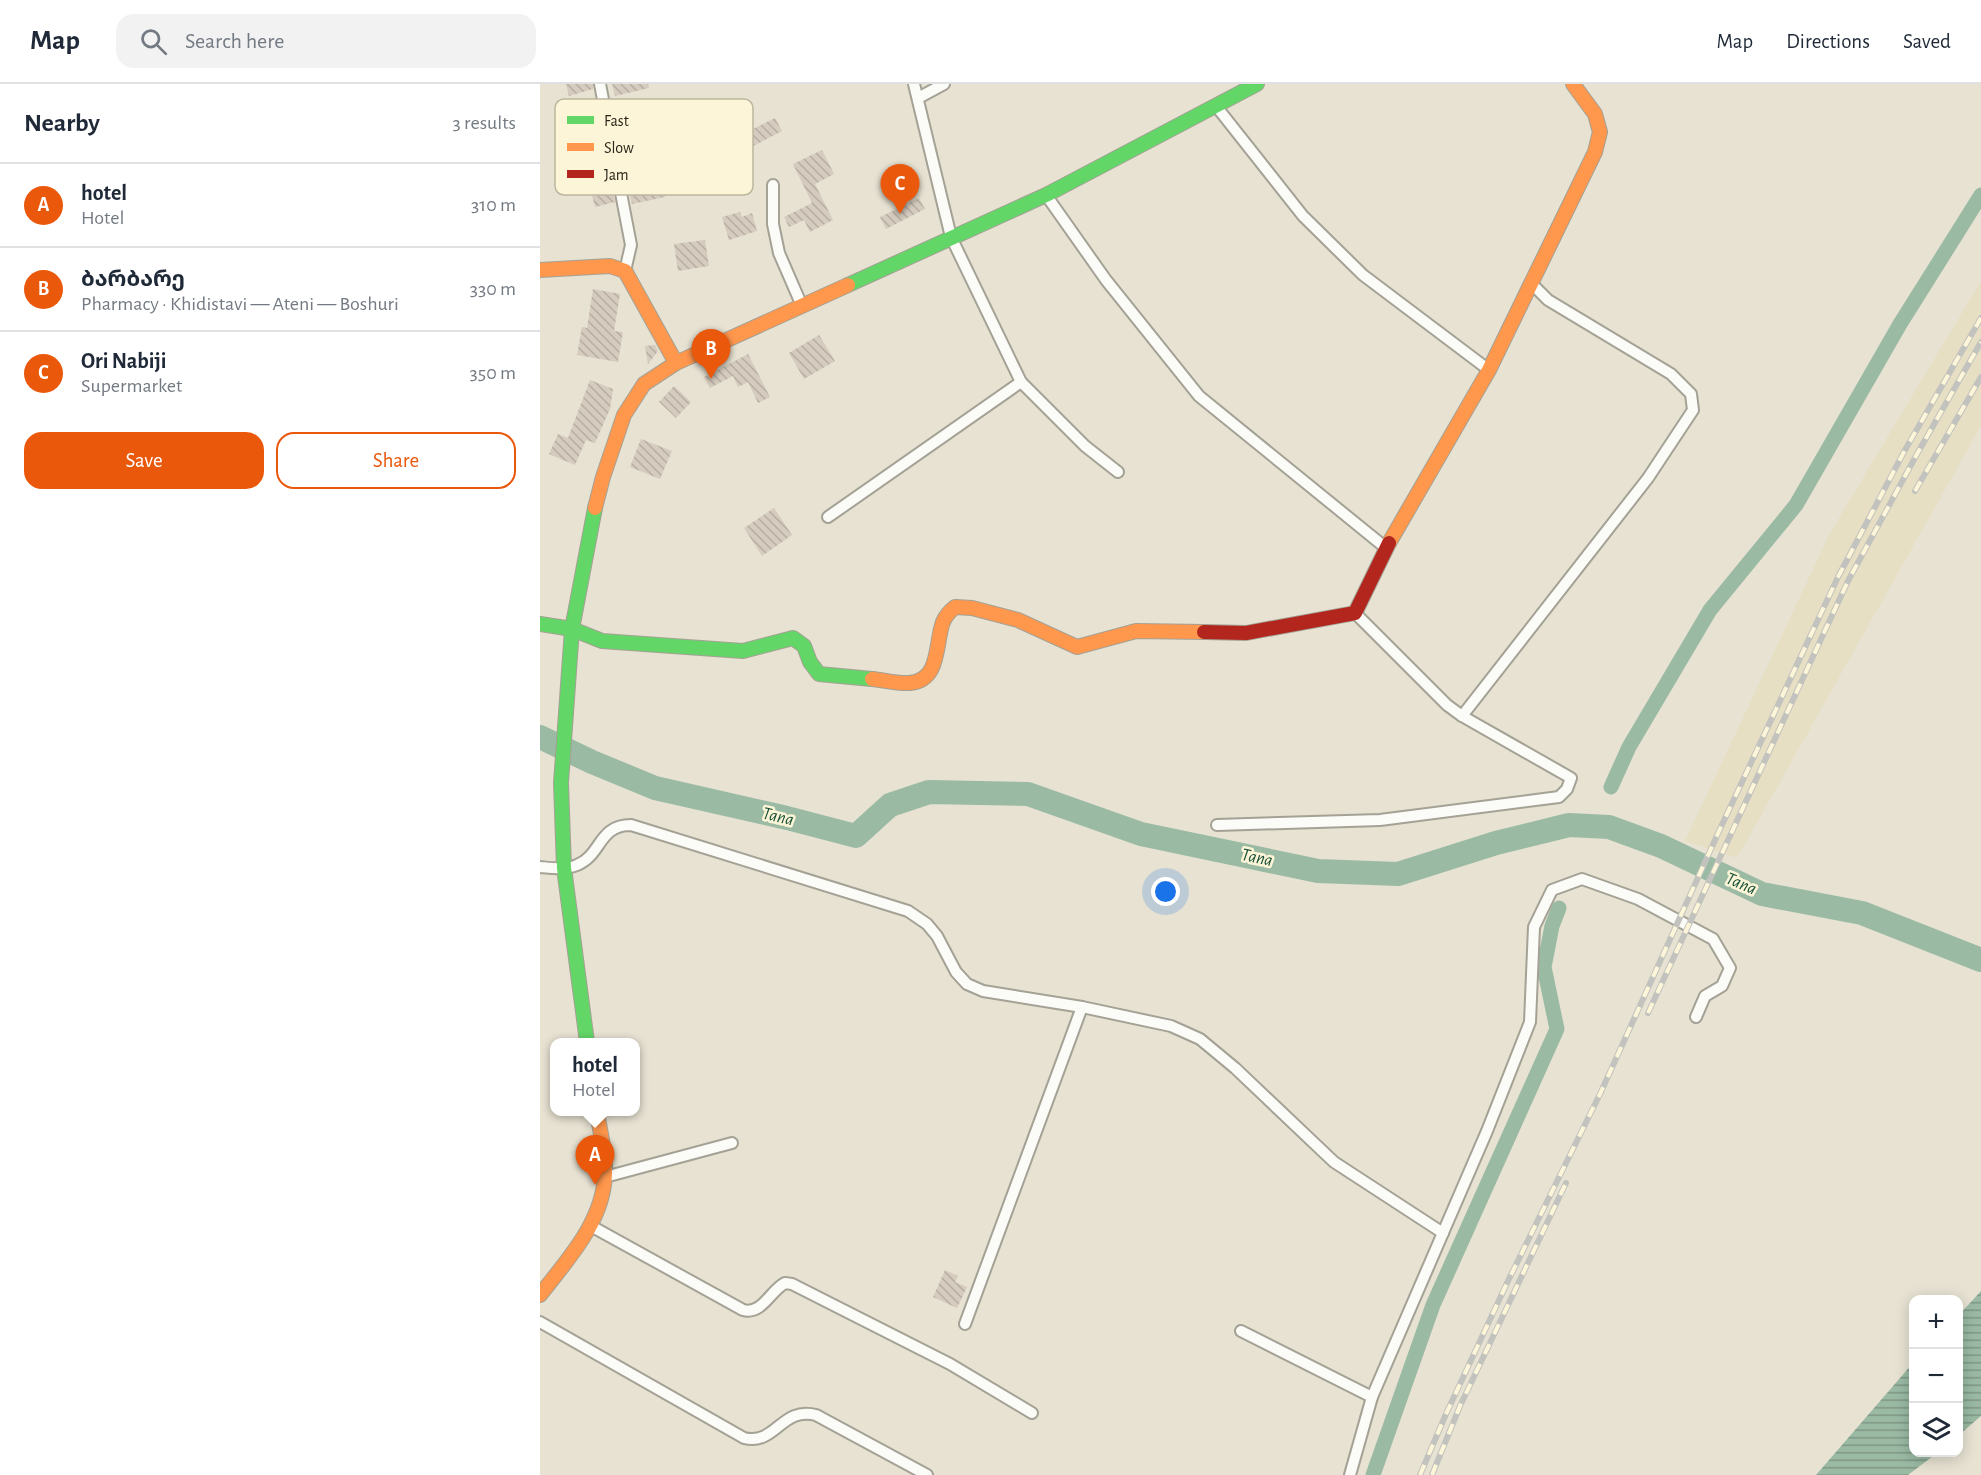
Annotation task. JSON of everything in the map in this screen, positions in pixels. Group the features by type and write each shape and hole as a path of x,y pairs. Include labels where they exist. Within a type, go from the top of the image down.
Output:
{"main road":[{"path":"586,1038 564,868 561,783 567,682 572,628 589,533 603,477 624,415 644,384 676,363 1046,195 1257,84"},
{"path":"540,624 572,628 602,640 743,651 793,638 801,640 811,666 819,674 910,683 920,680 930,672 935,662 943,622 955,607 972,608 1018,620 1077,647 1136,631 1246,633 1355,613 1386,548 1490,370 1595,152 1600,132 1594,114 1573,84"},
{"path":"540,270 610,266 625,272 676,363"},
{"path":"540,1296 591,1226 600,1202 605,1177 597,1116"}],"street":[{"path":"600,84 603,99"},
{"path":"914,84 951,237 1021,382 1085,446 1118,472"},
{"path":"918,98 944,84"},
{"path":"1216,106 1303,216 1363,275 1490,370"},
{"path":"773,185 773,224 778,253 802,306"},
{"path":"621,195 631,245 625,272"},
{"path":"1046,195 1106,280 1199,396 1386,548"},
{"path":"1462,716 1648,478 1693,410 1691,394 1671,374 1548,300 1531,283"},
{"path":"828,517 1021,382"},
{"path":"1217,825 1380,820 1559,797 1567,789 1571,778 1462,716 1447,705 1355,613"},
{"path":"540,867 577,866 588,858 608,832 619,825 631,825 908,911 932,930 956,972 968,984 983,991 1082,1007 1171,1026 1200,1039 1235,1068 1334,1162 1443,1233"},
{"path":"1350,1475 1372,1397 1487,1131 1530,1022 1533,927 1552,890 1582,879 1638,899 1713,939 1730,968 1722,986 1705,996 1696,1017"},
{"path":"966,1324 1082,1007"},
{"path":"605,1177 732,1143"},
{"path":"591,1226 743,1310 751,1312 758,1309 779,1286 785,1282 792,1284 950,1364 1032,1413"},
{"path":"540,1322 744,1438 755,1440 765,1437 795,1414 805,1412 816,1415 927,1475"},
{"path":"1241,1331 1372,1397"}],"shaded area":[{"path":"1981,281 1981,426 1737,858 1685,841 1830,533"},
{"path":"1981,1291 1981,1416 1963,1432 1963,1349 1963,1311"},
{"path":"1909,1368 1909,1457 1932,1457 1908,1475 1816,1475"}],"building":[{"path":"566,84 593,84 593,89 569,96"},
{"path":"612,84 648,84 649,88 615,96"},
{"path":"775,118 782,131 753,146 753,129"},
{"path":"822,150 834,174 815,184 833,220 810,232 804,220 789,227 784,217 812,203 793,164"},
{"path":"592,195 614,195 615,202 595,207"},
{"path":"630,195 665,195 665,197 632,204"},
{"path":"919,198 925,209 886,229 880,217"},
{"path":"740,212 742,217 752,213 757,231 729,240 722,217"},
{"path":"705,240 709,266 678,271 674,244"},
{"path":"593,289 620,294 614,331 623,332 618,362 577,355 582,327 587,328"},
{"path":"819,335 835,361 804,379 789,353"},
{"path":"655,345 658,351 648,364 645,346"},
{"path":"748,354 770,397 758,403 748,382 738,387 733,376 710,388 704,377"},
{"path":"590,380 613,389 610,409 595,443 586,440 575,465 549,454 558,434 568,438"},
{"path":"674,386 691,402 676,418 659,402"},
{"path":"641,439 672,451 660,479 630,467"},
{"path":"774,508 792,535 762,556 744,528"},
{"path":"945,1270 958,1276 955,1282 967,1287 957,1308 933,1297"}],"waterway":[{"path":"1611,787 1629,747 1710,610 1796,505 1900,324 1981,195"},
{"name":"Tana","path":"540,737 655,788 856,836 890,805 929,792 1028,794 1141,834 1318,871 1398,874 1496,843 1569,825 1609,827 1661,846 1762,894 1862,913 1981,960"},
{"path":"1373,1475 1433,1305 1557,1029 1544,967 1552,926 1559,908"}],"railway":[{"path":"1420,1475 1507,1283 1600,1094 1720,829 1838,577 1905,450 1981,318"},
{"path":"1648,1013 1848,581 1981,342"},
{"path":"1915,491 1981,377"},
{"path":"1432,1475 1460,1406 1566,1183"}],"traffic: fast":[{"path":"848,285 1046,195 1257,84"},
{"path":"586,1038 564,868 561,783 572,629 595,508"},
{"path":"540,624 572,629 602,641 743,651 793,638 804,646 810,662 819,674 872,679"}],"traffic: slow":[{"path":"1389,543 1489,370 1595,152 1600,132 1595,114 1573,84"},
{"path":"540,270 610,266 625,271 676,363"},
{"path":"595,508 624,415 644,384 676,363 848,285"},
{"path":"872,679 909,683 927,676 935,660 943,622 955,607 972,608 1018,620 1077,647 1136,631 1204,632"},
{"path":"540,1295 583,1238 598,1207 603,1191 605,1165 598,1116"}],"traffic: jam":[{"path":"1204,632 1246,633 1355,613 1389,543"}],"place":[{"name":"Ori Nabiji","path":"900,214"},
{"name":"ბარბარე","path":"711,379"},
{"name":"hotel","path":"595,1185"}]}
